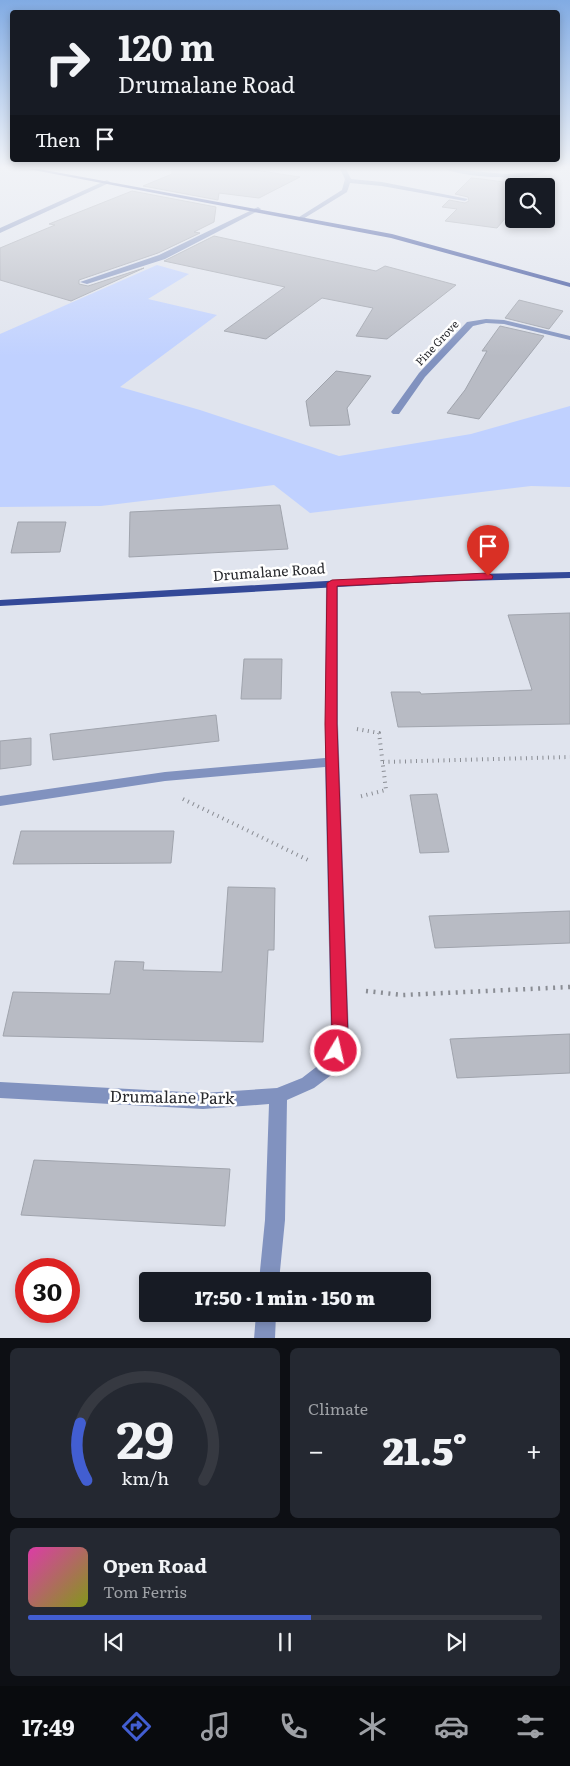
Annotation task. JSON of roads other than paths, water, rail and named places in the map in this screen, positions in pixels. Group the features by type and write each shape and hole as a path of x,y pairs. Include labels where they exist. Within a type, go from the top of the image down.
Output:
{"main road":[{"path":"369,231 392,236 570,285"},
{"name":"Drumalane Road","path":"0,603 332,583 570,575"}],"street":[{"path":"84,282 162,257 213,231"},
{"name":"Pine Grove","path":"396,412 422,375 470,324 486,321 504,322 570,338"},
{"name":"Drumalane Park","path":"0,1090 203,1101 278,1096 308,1084 332,1065 340,1037 331,724 332,583"},
{"path":"0,801 106,783 291,764 332,762"},
{"path":"270,1272 275,1220 278,1096"},
{"path":"264,1338 265,1322"}]}
